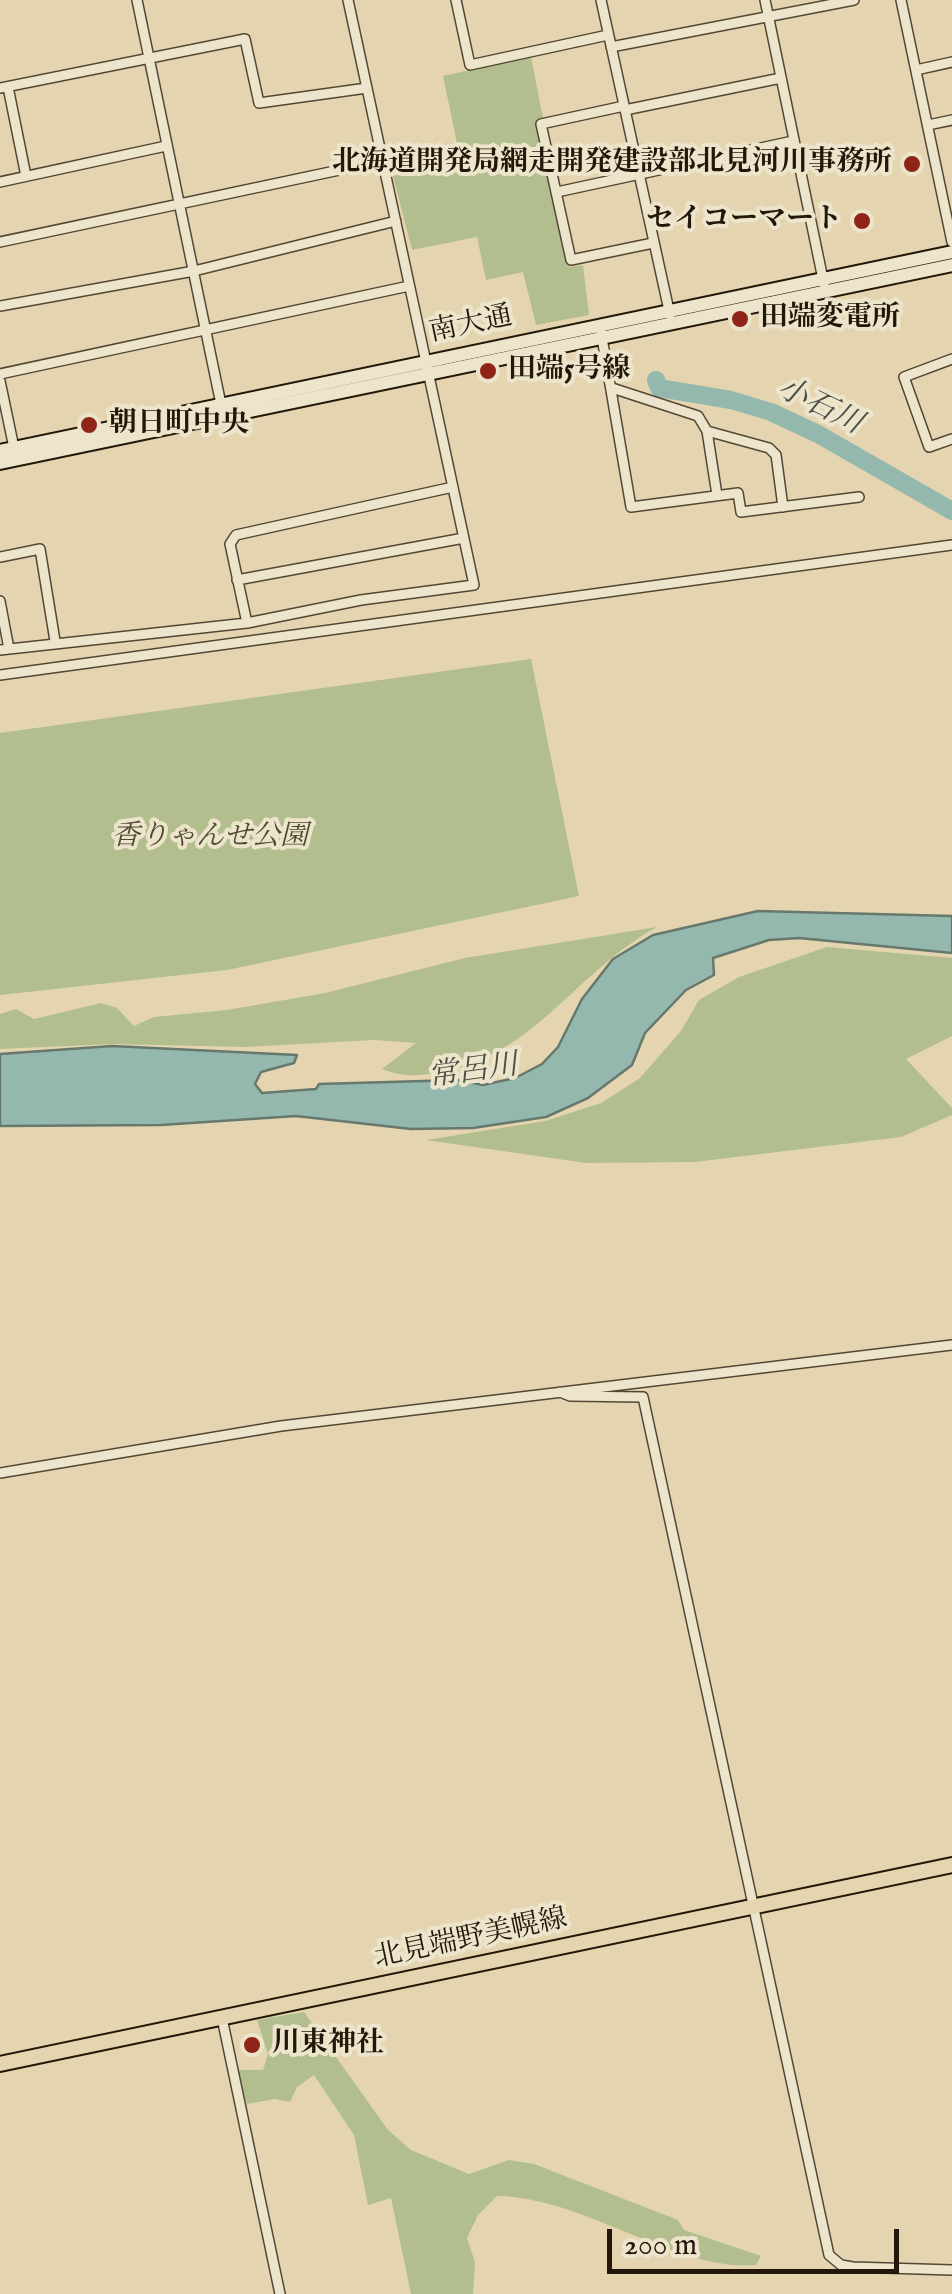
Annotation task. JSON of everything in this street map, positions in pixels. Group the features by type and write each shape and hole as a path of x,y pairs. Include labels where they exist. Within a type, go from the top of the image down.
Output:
{"main road":[{"name":"北見端野美幌線","path":"0,2064 952,1865"}],"street":[{"path":"137,0 222,410"},
{"path":"0,602 4,650 55,641 247,623 361,600 474,585 348,0"},
{"path":"456,0 470,65 608,35"},
{"path":"601,0 670,316"},
{"path":"765,0 824,285"},
{"path":"611,47 854,0"},
{"path":"901,0 952,242"},
{"path":"26,176 4,88 245,39 259,103 367,88"},
{"path":"916,70 952,62"},
{"path":"653,243 571,260 541,124 781,78"},
{"path":"928,125 952,120"},
{"path":"557,192 793,141"},
{"path":"0,182 166,146"},
{"path":"0,242 382,161"},
{"path":"0,306 194,271 396,221"},
{"name":"南大通","path":"824,285 952,252"},
{"name":"南大通","path":"7,449 222,410 824,285 952,265"},
{"path":"7,449 0,377 409,286"},
{"path":"601,332 630,507 738,493 741,512 859,497"},
{"path":"952,360 904,376 929,448 952,439"},
{"path":"612,388 698,416 707,432 717,496"},
{"name":"南大通","path":"0,464 222,410"},
{"path":"707,432 768,448 776,455 783,507"},
{"path":"247,623 230,544 236,534 453,487"},
{"path":"237,580 464,538"},
{"path":"0,675 952,545"},
{"path":"0,557 40,549 55,641"},
{"path":"0,1474 205,1436 952,1344"},
{"path":"560,1392 570,1396 643,1397 829,2255 841,2266 952,2270"},
{"path":"222,2018 280,2294"}],"green space":[{"path":"531,57 543,118 537,120 569,267 583,265 589,315 536,325 523,272 486,280 477,237 412,250 393,176 436,164 462,167 443,76"},
{"name":"香りゃんせ公園","path":"531,659 579,896 227,970 0,995 0,733"},
{"path":"657,927 603,965 503,1048 474,1063 442,1072 412,1075 382,1069 416,1043 374,1040 245,1047 113,1044 0,1049 0,1014 16,1009 34,1019 101,1003 117,1008 134,1026 154,1017 227,1010 325,993 465,958"},
{"path":"827,947 952,958 952,1036 906,1059 952,1108 952,1115 901,1137 695,1162 586,1163 426,1140 545,1121 601,1103 640,1078 681,1031 699,1000 739,977"},
{"path":"304,2012 388,2130 411,2150 469,2174 509,2160 534,2164 678,2220 684,2230 761,2256 756,2265 694,2257 563,2208 497,2196 478,2215 467,2238 475,2262 473,2294 411,2294 391,2198 368,2205 354,2135 314,2075 297,2087 290,2102 275,2099 247,2104 237,2070 263,2070 268,2054 257,2020"}],"water":[{"path":"758,911 952,916 952,953 799,938 769,940 713,958 714,975 686,990 645,1033 632,1065 588,1098 546,1117 473,1128 411,1129 296,1116 161,1125 0,1126 0,1054 112,1046 297,1055 294,1063 261,1072 255,1084 262,1093 316,1089 319,1084 458,1080 483,1085 515,1078 542,1064 558,1047 582,999 613,959 653,935"}],"waterway":[{"name":"小石川","path":"656,380 659,388 731,400 771,412 818,434 952,511"}],"place":[{"name":"北海道開発局網走開発建設部北見河川事務所","path":"912,164"},
{"name":"セイコーマート","path":"862,221"},
{"name":"田端変電所","path":"740,319"},
{"name":"田端5号線","path":"488,371"},
{"name":"朝日町中央","path":"89,425"},
{"name":"川東神社","path":"252,2045"}],"water label":[{"name":"常呂川","path":"473,1073"}]}
